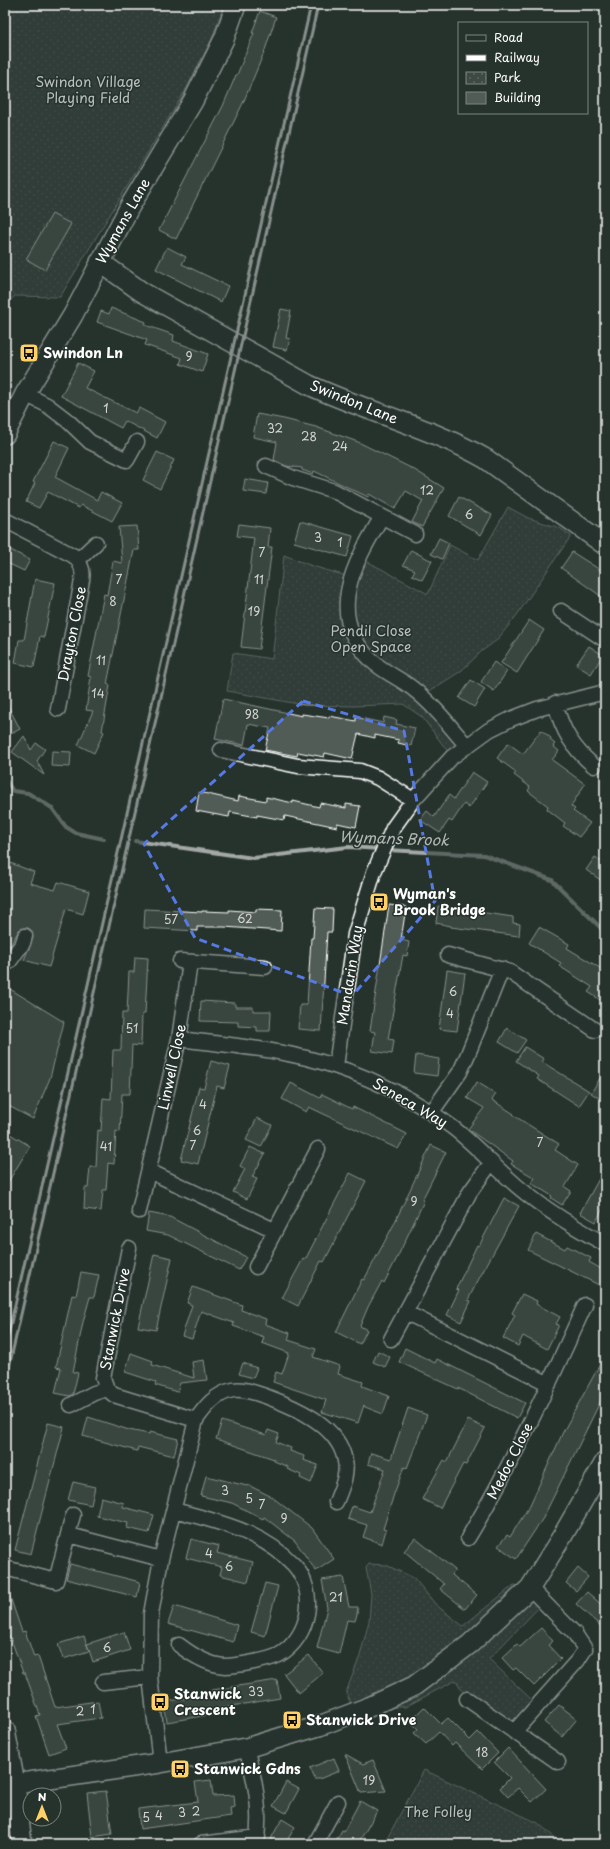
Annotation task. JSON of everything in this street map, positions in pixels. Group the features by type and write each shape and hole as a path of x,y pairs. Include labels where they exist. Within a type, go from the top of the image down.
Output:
{"street":[{"name":"Wymans Lane","path":"5,434 25,394 73,315 130,206 193,101 224,40 236,5"},
{"name":"Swindon Lane","path":"100,262 142,292 309,385 334,396 438,434 465,447 486,459 605,545"},
{"path":"25,394 46,405 68,421 90,442 127,460 137,442"},
{"path":"266,466 293,478 334,491 381,518 415,534"},
{"path":"381,518 362,549 350,577 347,599 348,615 353,631 364,651 372,660 380,668 412,688 437,711 466,745"},
{"path":"5,520 70,553 78,560 96,544"},
{"name":"Drayton Close","path":"58,709 82,580 83,570 78,560"},
{"path":"561,611 605,640"},
{"name":"Mandarin Way","path":"336,1066 355,934 374,872 393,828 413,800 452,757 466,745 489,730 511,719 555,703 605,692"},
{"path":"555,703 562,727 573,746 581,756 594,766"},
{"path":"221,750 298,766 360,771 378,778 413,800"},
{"path":"5,963 9,962 23,943 25,936"},
{"path":"448,955 510,972 595,1030"},
{"name":"Linwell Close","path":"139,1211 179,1039 185,961 265,967"},
{"path":"431,1113 460,1072 502,969"},
{"name":"Seneca Way","path":"179,1039 251,1048 311,1059 336,1066 383,1086 431,1113 473,1143 491,1162 530,1197 562,1220 605,1244"},
{"path":"256,1267 274,1230 318,1149"},
{"path":"391,1339 470,1192 491,1162"},
{"path":"149,1171 274,1230"},
{"name":"Stanwick Drive","path":"129,1248 104,1372 104,1382 107,1389 114,1395 196,1420"},
{"name":"Medoc Close","path":"468,1538 493,1497 549,1384 585,1305"},
{"path":"405,1312 549,1384"},
{"path":"71,1405 94,1393 107,1389"},
{"path":"160,1763 150,1677 151,1614 161,1559 196,1420 204,1409 218,1395 232,1390 246,1390 292,1406 314,1419 324,1427 341,1448 346,1468 337,1487 336,1502"},
{"path":"15,1784 160,1763 246,1748 320,1726 369,1707 414,1686 470,1644 530,1588 563,1535 605,1462"},
{"path":"174,1510 209,1519 251,1534 271,1546 288,1560 300,1574 304,1583 308,1602 306,1620 298,1636 286,1649 271,1658 225,1666 202,1660 179,1645"},
{"path":"5,1568 56,1581 69,1535 72,1515"},
{"path":"69,1535 161,1559"},
{"path":"514,1732 578,1660 585,1649 575,1634 530,1588"},
{"path":"104,1682 150,1677"},
{"path":"468,1699 558,1762"},
{"path":"5,1730 15,1784 22,1844"},
{"path":"201,1844 257,1840 257,1794 246,1748"},
{"path":"314,1844 338,1802"}],"highlighted area":[{"path":"303,701 404,731 435,901 352,996 195,938 144,844"}],"green space":[{"name":"Swindon Village Playing Field","path":"5,5 224,5 211,41 185,91 60,297 15,296 5,305"},
{"name":"Pendil Close Open Space","path":"508,507 528,518 560,528 571,536 517,615 497,640 482,651 461,671 422,696 466,745 452,757 422,717 403,704 354,706 304,705 227,691 233,653 272,659 284,555 312,566 350,577 359,557 428,594 450,545 478,560"},
{"path":"369,1564 386,1565 414,1578 436,1605 463,1626 514,1585 530,1588 544,1602 489,1659 537,1705 514,1732 467,1699 456,1680 405,1707 369,1707 354,1713 346,1692 360,1656 369,1621 371,1594 366,1568"},
{"name":"The Folley","path":"424,1770 538,1823 562,1844 384,1844"}],"building":[{"path":"260,11 276,17 265,50 243,103 176,239 159,230 223,106 254,33 252,33"},
{"path":"52,214 71,224 45,270 26,259"},
{"path":"167,247 186,257 182,264 228,286 221,302 156,269"},
{"path":"111,308 146,322 145,325 174,335 173,341 208,354 202,372 180,364 182,358 145,345 147,340 97,322 101,311 109,314"},
{"path":"281,309 291,311 286,338 290,339 287,350 273,347"},
{"path":"78,363 94,371 85,388 136,413 139,408 165,422 157,438 125,421 121,428 61,396"},
{"path":"257,414 316,427 358,442 413,469 444,488 422,527 412,522 423,501 406,491 395,509 369,494 368,497 314,471 313,474 302,470 302,468 286,466 274,460 277,442 253,437"},
{"path":"54,441 69,448 55,477 97,500 101,492 122,503 112,521 81,505 79,508 48,492 39,508 26,502 35,483 33,482"},
{"path":"157,452 174,460 160,489 143,480"},
{"path":"245,479 268,483 266,494 243,491"},
{"path":"459,497 492,515 481,535 449,516"},
{"path":"300,521 353,536 347,557 294,542"},
{"path":"239,524 270,528 268,547 272,547 259,649 241,647 254,538 237,536"},
{"path":"137,526 139,550 134,550 107,684 110,685 102,731 104,732 94,753 78,745 93,711 86,710 91,677 88,676 104,594 107,595 113,561 122,563 119,527"},
{"path":"439,538 449,543 442,559 431,554"},
{"path":"5,547 30,560 24,571 5,562"},
{"path":"411,550 432,561 422,580 412,575 415,570 403,565"},
{"path":"572,552 605,573 605,599 561,568"},
{"path":"35,579 55,583 44,637 40,636 34,667 15,663 19,640 24,640"},
{"path":"529,620 544,630 517,673 501,663"},
{"path":"589,646 603,655 591,674 576,665"},
{"path":"494,662 507,671 494,691 481,682"},
{"path":"471,680 485,689 474,707 459,698"},
{"path":"223,699 302,716 302,714 329,718 329,716 356,721 356,717 383,723 384,717 397,720 396,724 415,728 411,746 398,743 399,740 375,735 375,738 358,734 352,759 325,753 324,757 298,752 297,756 265,750 270,728 248,724 244,745 215,739"},
{"path":"5,700 20,729 5,737"},
{"path":"541,730 551,738 550,740 555,744 553,746 559,751 552,760 585,784 571,806 575,809 573,811 590,823 579,837 563,826 565,823 547,809 548,806 528,791 530,787 514,775 516,772 497,758 508,743 523,754"},
{"path":"24,736 31,750 36,743 45,749 37,761 44,775 12,752"},
{"path":"52,751 71,752 70,767 51,766"},
{"path":"472,772 487,782 469,808 464,804 452,822 449,820 440,833 420,820 427,811 434,817 449,795 454,799"},
{"path":"199,792 238,801 239,796 266,801 266,797 319,807 320,803 346,808 346,804 360,806 356,827 337,823 337,827 285,816 284,820 230,812 229,817 196,811"},
{"path":"595,857 605,864 605,883 586,870"},
{"path":"5,861 34,872 30,883 55,890 58,882 89,891 83,914 66,909 49,967 24,960 33,938 31,930 28,928 19,930 10,946 5,944"},
{"path":"389,905 406,907 401,940 409,942 407,956 403,955 388,1039 394,1040 392,1054 372,1051 375,1032 370,1031"},
{"path":"438,906 513,917 513,923 520,924 519,936 451,927 436,923"},
{"path":"315,908 333,909 332,932 327,932 321,1031 298,1029 300,1005 307,1005 311,938 313,938"},
{"path":"145,909 202,912 229,912 229,910 256,912 256,909 282,910 281,931 224,927 197,927 197,931 144,928"},
{"path":"539,927 569,944 567,948 605,971 605,1003 588,992 592,987 559,966 561,963 529,943"},
{"path":"135,957 148,958 145,1014 142,1014 141,1046 132,1045 130,1094 122,1094 120,1132 116,1131 114,1164 108,1163 106,1190 103,1190 101,1211 84,1209 85,1188 88,1188 90,1167 96,1167 98,1130 101,1131 103,1098 111,1099 113,1050 121,1050 122,1013 127,1013 129,972 134,972"},
{"path":"447,970 465,973 457,1031 439,1029"},
{"path":"5,986 64,1022 50,1078 33,1119 5,1104"},
{"path":"201,1001 235,1003 235,1007 253,1007 253,1011 271,1011 270,1031 257,1031 257,1027 238,1026 238,1022 200,1021"},
{"path":"507,1028 526,1040 517,1053 499,1042"},
{"path":"525,1047 544,1059 542,1062 589,1091 579,1106 537,1079 539,1076 516,1061"},
{"path":"416,1055 439,1059 437,1076 414,1073"},
{"path":"211,1061 230,1066 224,1088 217,1086 198,1164 181,1160 199,1087 204,1088"},
{"path":"605,1070 605,1102 591,1093"},
{"path":"477,1082 496,1094 492,1100 559,1144 555,1150 578,1165 565,1187 571,1191 562,1205 551,1198 552,1196 531,1183 535,1178 511,1164 513,1161 468,1129 484,1108 467,1098"},
{"path":"291,1083 320,1098 322,1094 352,1109 353,1107 407,1134 398,1149 309,1107 306,1112 282,1099"},
{"path":"257,1118 272,1125 261,1147 246,1140"},
{"path":"5,1131 30,1146 5,1187"},
{"path":"431,1145 446,1152 422,1200 424,1201 397,1258 384,1283 382,1281 368,1307 360,1326 367,1330 360,1344 336,1332 362,1279 364,1280 393,1226"},
{"path":"250,1147 265,1154 252,1177 257,1179 247,1199 233,1192 245,1169 240,1166"},
{"path":"605,1168 605,1204 596,1222 580,1213"},
{"path":"350,1173 366,1181 324,1262 321,1261 298,1306 282,1298 303,1259 305,1260"},
{"path":"504,1198 519,1206 468,1300 471,1301 461,1322 447,1315 459,1290 456,1289 477,1245 479,1246"},
{"path":"149,1213 170,1217 246,1257 239,1270 168,1235 146,1231"},
{"path":"536,1234 565,1249 567,1246 591,1258 589,1262 605,1271 605,1288 528,1250"},
{"path":"154,1254 172,1258 156,1330 138,1327"},
{"path":"81,1272 99,1275 94,1297 90,1297 83,1322 73,1372 78,1373 73,1394 70,1396 55,1393 61,1368 56,1367 72,1295 76,1296"},
{"path":"193,1287 242,1305 241,1310 266,1319 265,1324 290,1333 288,1340 316,1349 313,1357 340,1366 338,1374 363,1382 362,1386 389,1396 383,1414 365,1407 364,1405 358,1423 322,1412 326,1400 273,1382 276,1372 282,1374 289,1353 262,1343 264,1337 233,1326 234,1323 201,1311 192,1339 182,1336 192,1305 187,1303"},
{"path":"522,1294 537,1301 536,1304 560,1317 556,1324 559,1325 547,1349 523,1336 518,1346 503,1338 515,1315 512,1313"},
{"path":"405,1348 435,1363 437,1359 525,1403 517,1418 458,1388 399,1362"},
{"path":"378,1351 390,1357 385,1367 373,1362"},
{"path":"131,1353 153,1361 152,1365 194,1378 192,1362 204,1360 207,1380 180,1383 177,1392 155,1385 156,1382 125,1372"},
{"path":"605,1355 605,1392 543,1518 516,1559 498,1546 507,1535 510,1537 530,1505 563,1432"},
{"path":"243,1363 257,1368 253,1378 239,1374"},
{"path":"408,1408 427,1415 407,1468 404,1467 394,1494 383,1529 386,1530 382,1544 363,1537 367,1525 348,1519 352,1506 370,1512 385,1469 368,1464 371,1453 391,1459"},
{"path":"88,1417 129,1430 149,1434 150,1432 178,1439 174,1456 138,1447 137,1451 83,1436"},
{"path":"468,1420 485,1428 466,1465 463,1464 440,1508 422,1499 444,1460 447,1462"},
{"path":"222,1421 266,1435 268,1430 279,1434 276,1442 291,1448 290,1451 304,1456 303,1460 318,1465 311,1483 300,1478 301,1475 287,1469 288,1467 274,1461 274,1459 216,1439"},
{"path":"48,1423 64,1427 31,1554 15,1550"},
{"path":"206,1476 248,1485 272,1497 312,1528 334,1559 316,1571 295,1541 264,1517 263,1519 232,1503 201,1496"},
{"path":"73,1482 95,1487 91,1505 68,1500"},
{"path":"101,1497 124,1503 123,1507 154,1515 149,1533 127,1528 128,1523 97,1516"},
{"path":"415,1538 455,1570 452,1575 477,1595 465,1609 440,1589 444,1584 404,1551"},
{"path":"191,1539 219,1546 217,1553 253,1562 248,1582 220,1575 222,1567 186,1558"},
{"path":"70,1564 140,1582 137,1597 66,1579"},
{"path":"578,1568 588,1577 576,1591 566,1583"},
{"path":"343,1577 349,1607 358,1607 355,1621 347,1620 339,1654 317,1648 327,1608 322,1580"},
{"path":"265,1583 278,1586 265,1636 251,1632"},
{"path":"7,1588 22,1632 25,1631 34,1657 38,1656 55,1707 98,1701 101,1718 57,1724 66,1748 49,1754 36,1716 40,1715 10,1636 7,1637 5,1630 5,1589"},
{"path":"587,1592 605,1608 605,1630 576,1604"},
{"path":"174,1606 237,1625 233,1642 168,1624"},
{"path":"541,1628 553,1641 548,1645 561,1659 534,1686 516,1668 513,1670 502,1658 517,1644 520,1647"},
{"path":"124,1632 130,1650 93,1662 87,1644"},
{"path":"84,1636 89,1651 63,1659 58,1644"},
{"path":"309,1655 323,1673 299,1693 284,1674"},
{"path":"277,1680 280,1698 208,1710 208,1715 167,1722 164,1702 212,1694 212,1690"},
{"path":"559,1705 577,1719 562,1737 544,1722"},
{"path":"424,1707 441,1724 448,1718 470,1740 478,1732 498,1753 482,1769 455,1743 452,1746 439,1732 426,1744 414,1733 418,1729 410,1721"},
{"path":"508,1748 546,1789 532,1802 518,1788 508,1797 500,1788 510,1778 494,1762"},
{"path":"345,1754 363,1764 373,1760 386,1791 361,1793"},
{"path":"334,1758 339,1771 319,1779 315,1779 310,1768"},
{"path":"211,1780 213,1796 234,1795 235,1807 230,1808 231,1816 140,1829 138,1809 198,1802 195,1782"},
{"path":"286,1782 299,1789 286,1813 273,1806"},
{"path":"106,1791 112,1834 92,1837 87,1793"},
{"path":"360,1801 377,1811 365,1832 357,1844 334,1844 342,1830 344,1831"},
{"path":"282,1819 295,1827 285,1844 268,1844"}],"waterway":[{"name":"Wymans Brook","path":"5,779 13,791 28,793 52,808 66,827 76,833 104,839"},
{"name":"Wymans Brook","path":"135,841 253,858 348,847 381,849"},
{"name":"Wymans Brook","path":"387,850 484,855 552,880 605,932"}],"railway":[{"path":"5,1349 311,5"},
{"path":"5,1385 318,5"}],"place":[{"name":"Swindon Ln","path":"29,353"},
{"name":"Wyman's Brook Bridge","path":"379,902"},
{"name":"Stanwick Crescent","path":"160,1702"},
{"name":"Stanwick Drive","path":"292,1720"},
{"name":"Stanwick Gdns","path":"180,1769"}]}
